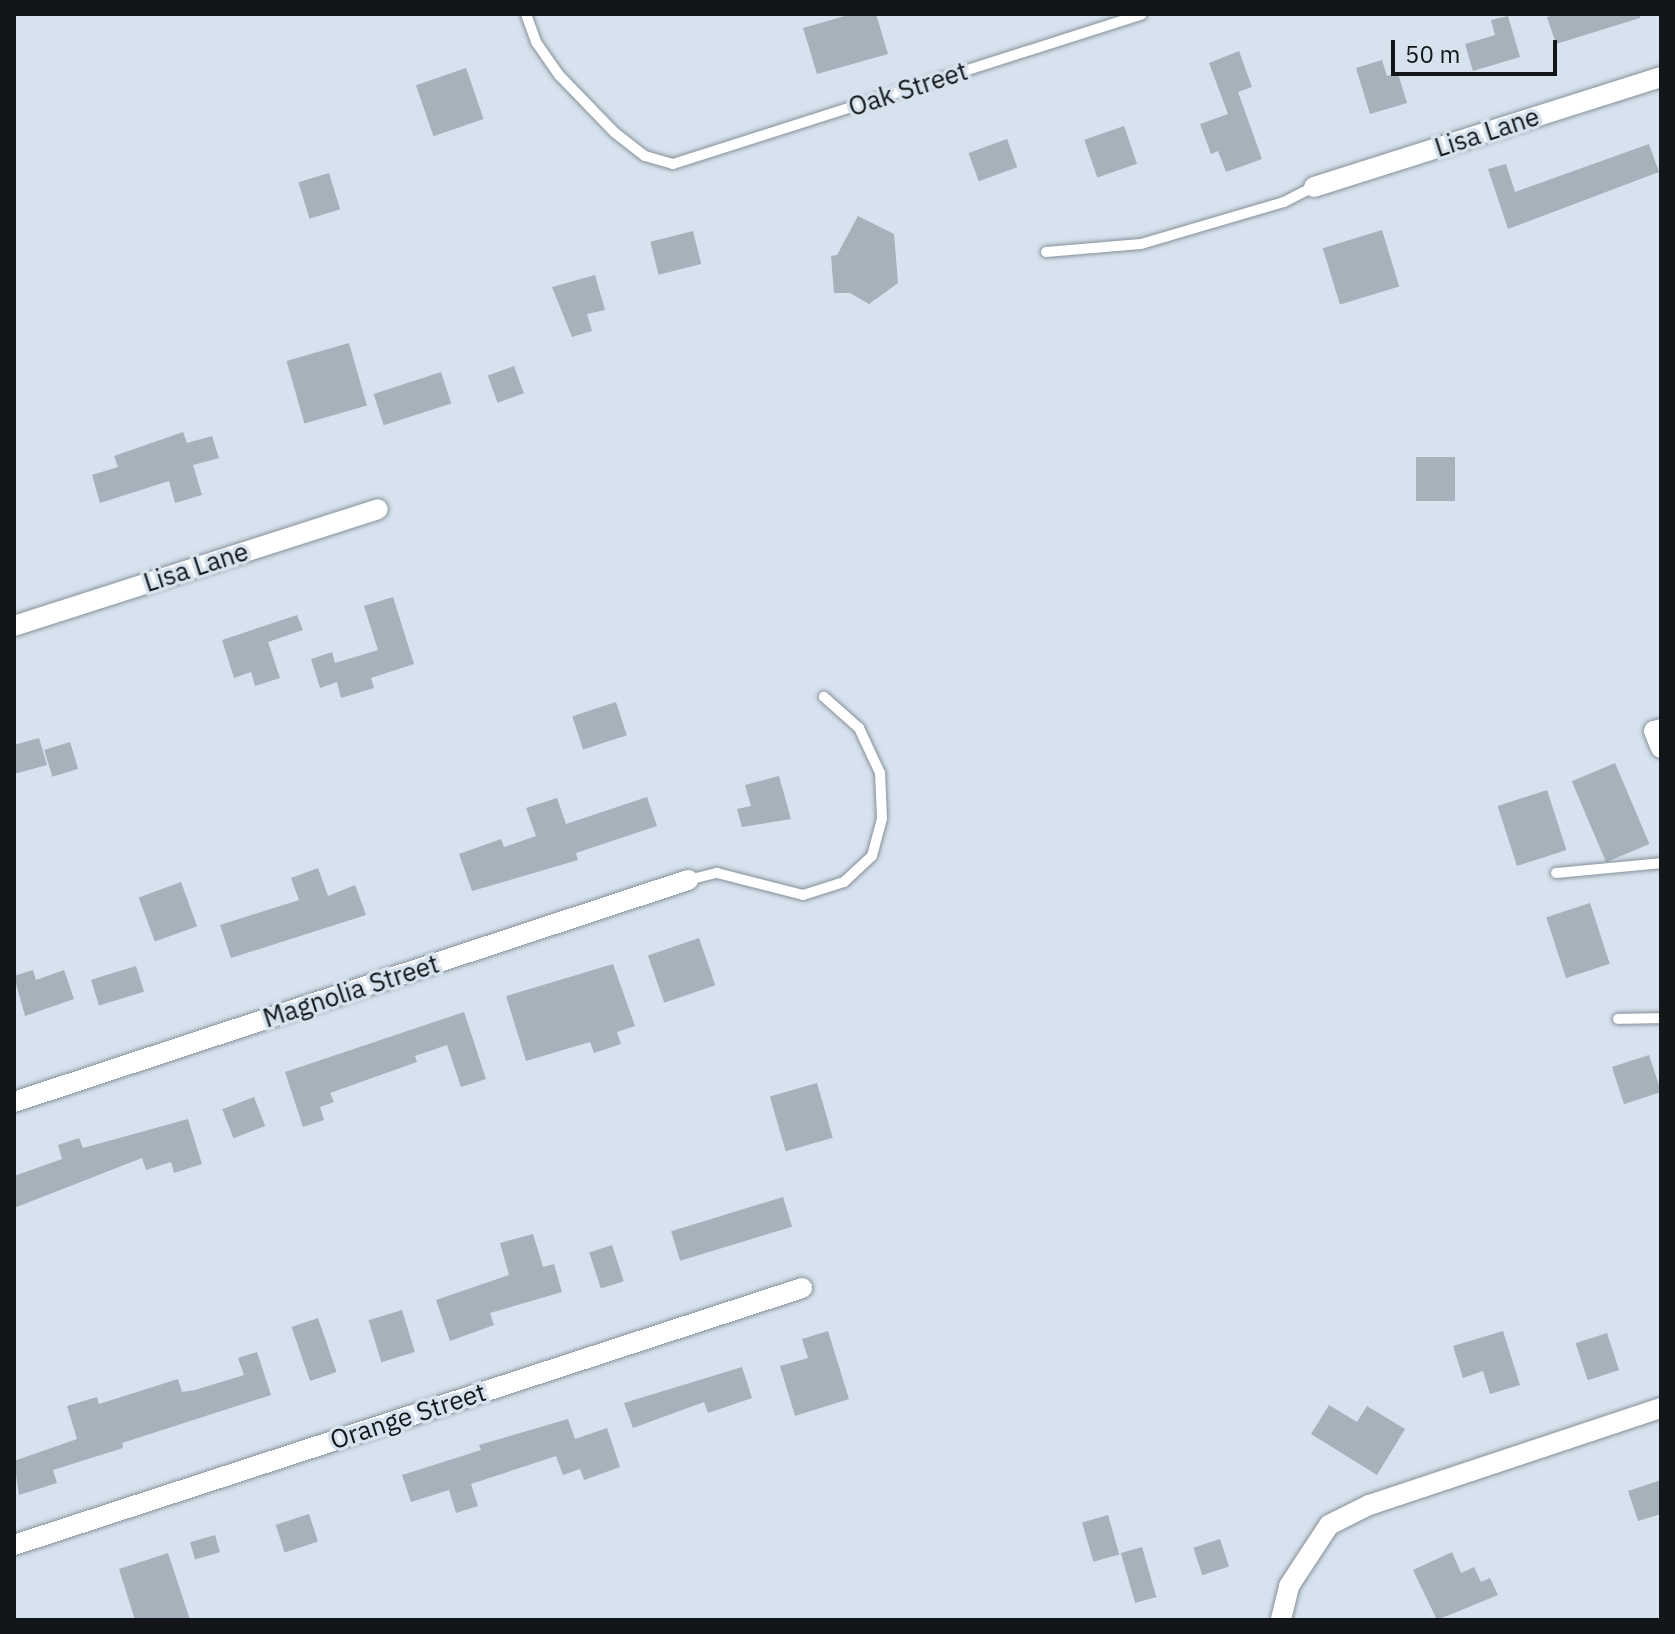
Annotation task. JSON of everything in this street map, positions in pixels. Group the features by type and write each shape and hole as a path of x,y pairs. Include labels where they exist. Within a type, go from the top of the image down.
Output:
{"street":[{"name":"Lisa Lane","path":"1314,187 1661,77"},
{"name":"Lisa Lane","path":"14,626 378,509"},
{"path":"1661,729 1654,731 1661,748"},
{"name":"Magnolia Street","path":"14,1102 688,880"},
{"name":"Orange Street","path":"14,1545 802,1288"},
{"path":"1281,1620 1289,1586 1329,1525 1369,1505 1661,1408"}],"lane":[{"name":"Oak Street","path":"526,14 536,42 559,75 614,132 645,156 673,164 1142,14"},
{"path":"1046,252 1141,244 1284,202 1314,187"},
{"path":"688,880 717,873 780,893 813,893 844,882 872,856 882,818 880,773 859,728 824,697"},
{"path":"1556,873 1661,863"},
{"path":"1618,1019 1661,1018"}],"building":[{"path":"852,14 876,14 888,54 817,74 803,28"},
{"path":"1557,14 1640,14 1640,18 1556,44 1547,17"},
{"path":"1508,16 1520,57 1473,71 1465,44 1495,35 1491,20"},
{"path":"1239,51 1252,87 1238,92 1262,159 1226,172 1218,151 1211,154 1200,124 1228,114 1209,63"},
{"path":"1382,60 1387,76 1398,73 1407,103 1370,114 1356,68"},
{"path":"466,68 484,119 433,136 416,85"},
{"path":"1124,126 1137,164 1097,177 1084,140"},
{"path":"1007,139 1017,167 979,181 968,153"},
{"path":"1649,144 1659,172 1508,229 1488,169 1506,164 1515,192"},
{"path":"329,173 340,209 310,219 298,182"},
{"path":"858,216 894,234 898,283 869,304 850,293 834,293 831,256 837,255"},
{"path":"1382,230 1399,286 1340,305 1323,248"},
{"path":"693,231 701,264 659,275 650,242"},
{"path":"595,275 605,310 587,314 592,331 572,337 552,287"},
{"path":"349,343 367,405 304,423 287,361"},
{"path":"514,366 524,393 498,403 488,376"},
{"path":"441,372 451,403 384,425 373,394"},
{"path":"183,432 187,443 212,436 219,458 193,465 202,495 175,503 169,481 100,503 92,475 118,467 114,456"},
{"path":"1416,457 1455,457 1455,501 1416,501"},
{"path":"393,597 414,664 371,678 374,688 341,698 337,682 320,688 311,659 332,652 335,663 378,650 364,606"},
{"path":"297,615 303,630 268,642 280,678 255,686 251,672 234,678 222,640"},
{"path":"616,702 627,735 583,750 572,716"},
{"path":"39,738 47,765 14,774 14,745"},
{"path":"70,742 78,769 52,777 44,750"},
{"path":"1615,763 1649,844 1606,862 1572,781"},
{"path":"779,776 791,819 742,827 737,809 751,806 745,785"},
{"path":"1547,790 1566,850 1517,866 1498,806"},
{"path":"647,797 657,826 576,853 578,860 472,891 459,854 501,839 504,847 536,836 526,808 557,798 566,824"},
{"path":"318,868 328,896 355,885 366,915 231,958 220,925 299,900 291,878"},
{"path":"181,882 197,926 155,942 139,897"},
{"path":"1590,903 1610,964 1566,978 1546,917"},
{"path":"699,938 715,985 664,1003 648,956"},
{"path":"613,964 635,1026 617,1032 621,1044 594,1053 590,1042 526,1061 506,996"},
{"path":"136,966 144,992 99,1006 91,980"},
{"path":"33,970 36,980 64,970 74,999 25,1016 14,976"},
{"path":"464,1012 486,1079 461,1087 447,1045 415,1056 417,1062 330,1093 334,1102 320,1107 324,1120 303,1127 285,1072"},
{"path":"1649,1055 1661,1092 1624,1104 1612,1067"},
{"path":"817,1083 833,1138 786,1151 770,1097"},
{"path":"254,1097 265,1126 233,1138 222,1109"},
{"path":"188,1119 202,1164 174,1173 171,1162 146,1170 142,1158 14,1208 14,1176 62,1159 58,1145 79,1138 83,1148"},
{"path":"783,1197 792,1227 680,1261 671,1231"},
{"path":"533,1234 543,1267 554,1264 562,1292 490,1313 494,1325 450,1341 436,1300 509,1275 500,1243"},
{"path":"612,1245 624,1281 601,1289 589,1252"},
{"path":"402,1310 415,1352 381,1362 369,1320"},
{"path":"318,1318 337,1372 310,1381 292,1327"},
{"path":"828,1331 849,1399 795,1416 780,1366 808,1358 802,1339"},
{"path":"1503,1331 1520,1385 1490,1394 1483,1371 1463,1378 1453,1346"},
{"path":"1607,1333 1619,1370 1588,1380 1576,1343"},
{"path":"257,1352 271,1395 122,1443 123,1448 53,1470 57,1483 19,1495 14,1461 77,1439 67,1406 97,1397 99,1404 178,1379 182,1392 195,1390 244,1375 238,1358"},
{"path":"742,1367 752,1398 708,1413 704,1402 633,1428 624,1403"},
{"path":"1329,1405 1357,1422 1367,1406 1405,1429 1377,1475 1311,1434"},
{"path":"568,1419 575,1439 607,1428 620,1467 584,1480 580,1469 563,1475 556,1456 471,1484 478,1506 456,1513 449,1490 411,1502 402,1475 481,1450 479,1445"},
{"path":"1661,1480 1661,1514 1638,1521 1628,1491"},
{"path":"309,1514 318,1542 285,1552 276,1525"},
{"path":"1108,1515 1119,1554 1093,1562 1082,1522"},
{"path":"215,1535 220,1552 195,1559 190,1542"},
{"path":"1220,1539 1229,1567 1202,1575 1193,1548"},
{"path":"1142,1547 1156,1597 1135,1603 1121,1553"},
{"path":"1452,1552 1461,1573 1474,1567 1481,1582 1490,1578 1498,1595 1437,1620 1413,1570"},
{"path":"168,1553 190,1620 135,1620 119,1569"}]}
